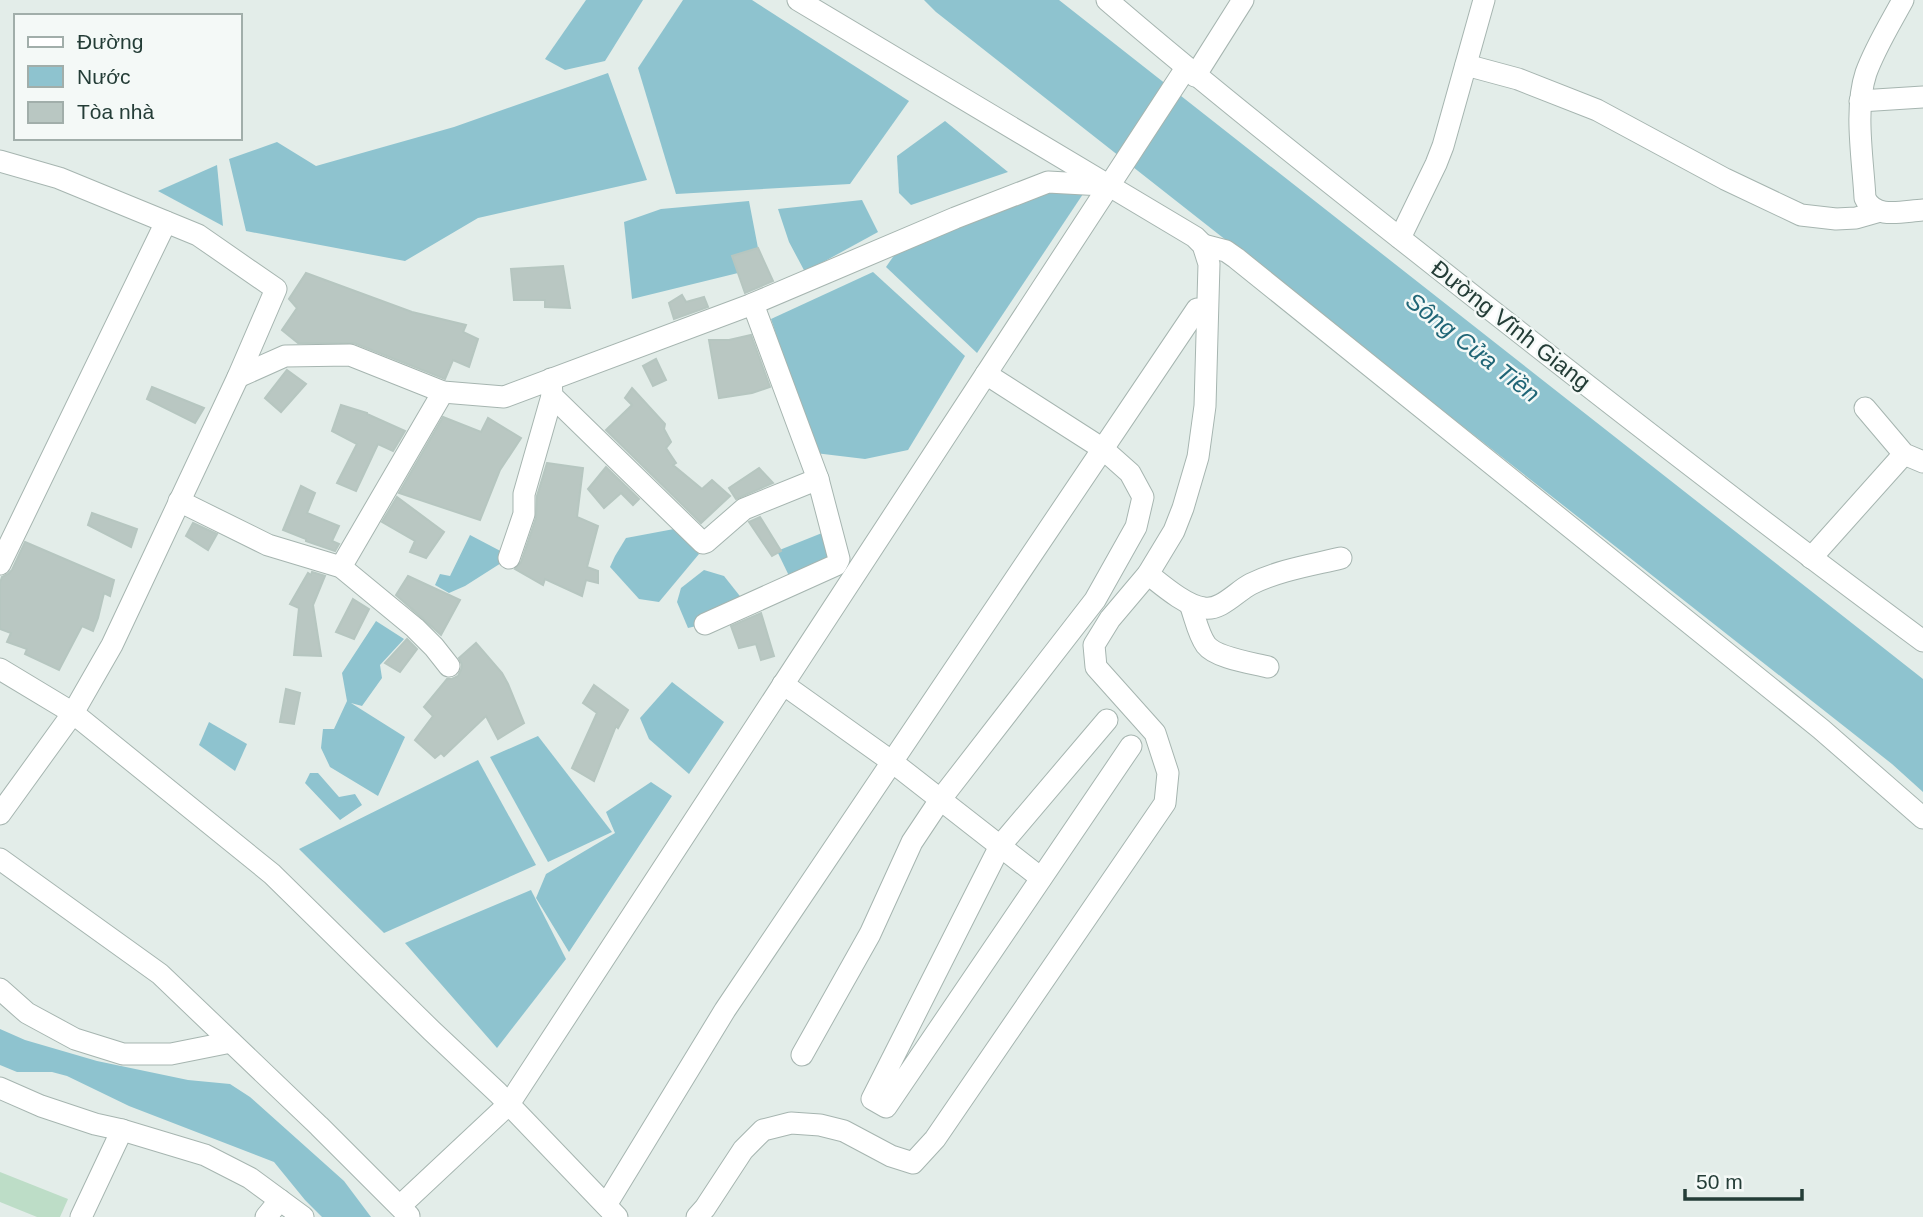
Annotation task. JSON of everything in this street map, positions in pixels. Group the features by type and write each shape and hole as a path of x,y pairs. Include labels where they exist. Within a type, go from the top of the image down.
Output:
{"street":[{"path":"697,1217 743,1150 763,1130 790,1124 820,1125 844,1131 891,1156 913,1163 935,1139 1165,803 1168,773 1155,733 1097,667 1094,645 1110,619 1148,574 1179,519 1198,457 1205,406 1209,264 1203,245 1195,237 1114,178 798,0"},
{"name":"Đường Vĩnh Giang","path":"1107,0 1190,72 1400,238 1811,558 1923,641"},
{"path":"0,859 160,974 405,1212 509,1104 1174,86 1190,72 1243,0"},
{"path":"1400,238 1440,155 1483,0"},
{"path":"1878,212 1870,207 1865,198 1860,102 1871,61 1903,0"},
{"path":"1466,65 1518,79 1597,110 1725,179 1801,215 1836,219 1856,218 1878,212 1923,210"},
{"path":"1860,102 1923,97"},
{"path":"0,161 59,178 198,235 276,289 238,377 112,645 73,713 0,814"},
{"path":"238,377 285,356 350,355 443,392 504,397 551,387 955,218 1048,182 1114,178"},
{"path":"0,564 166,222"},
{"path":"1203,245 1226,251 1236,258 1821,729 1923,818"},
{"path":"705,624 836,565 839,559 818,479 752,304"},
{"path":"0,669 73,713 272,874 509,1104 611,1211 725,1010 1197,309"},
{"path":"802,1055 870,934 912,842 940,800 1095,600 1136,527 1143,497 1129,473 1103,449 986,374"},
{"path":"551,387 703,542 742,510 818,479"},
{"path":"509,558 524,514 523,494 551,387"},
{"path":"341,566 443,392"},
{"path":"1811,558 1913,458 1865,408"},
{"path":"179,501 268,545 341,566 415,628 449,666"},
{"path":"1148,574 1195,607 1211,608 1265,578 1341,558"},
{"path":"1190,604 1208,647 1217,653 1268,667"},
{"path":"783,684 891,761 1041,878"},
{"path":"1107,720 1000,845 873,1099 886,1107 1131,746"},
{"path":"0,989 27,1013 75,1039 123,1054 171,1054 231,1042"},
{"path":"0,1088 52,1110 205,1155 250,1178 303,1217"},
{"path":"80,1217 122,1130"},
{"path":"267,1217 280,1200"}],"green space":[{"path":"0,1172 68,1199 60,1217 37,1217 0,1202"}],"water":[{"path":"586,0 643,0 605,61 565,70 545,59"},
{"path":"683,0 752,0 909,101 850,184 676,194 638,68"},
{"name":"Sông Cửa Tiền","path":"924,0 1059,0 1923,679 1923,792 1892,764"},
{"path":"608,73 647,180 478,218 405,261 246,231 229,159 277,142 316,166 454,127"},
{"path":"945,121 1008,172 911,205 899,193 897,156"},
{"path":"217,165 223,226 158,191"},
{"path":"1050,188 1085,191 977,353 886,267 895,254"},
{"path":"862,200 878,232 805,272 789,242 778,209"},
{"path":"749,201 758,248 732,256 738,273 632,299 624,222 661,209"},
{"path":"873,272 965,356 908,450 865,459 815,453 771,319"},
{"path":"674,529 699,554 659,602 639,599 610,567 615,556 626,538"},
{"path":"822,533 829,560 792,582 777,551"},
{"path":"470,535 510,556 465,586 449,593 435,585 440,574 450,576"},
{"path":"704,570 724,576 747,605 705,624 688,628 677,602 681,588"},
{"path":"376,621 404,639 380,665 382,678 362,706 351,703 405,737 378,796 330,767 321,748 323,729 334,729 347,701 342,673"},
{"path":"672,682 724,722 689,774 649,739 640,718"},
{"path":"209,722 247,744 235,771 199,745"},
{"path":"538,736 612,832 548,862 490,757"},
{"path":"478,760 536,865 384,933 299,849"},
{"path":"310,773 318,773 339,797 355,794 362,805 340,820 305,783"},
{"path":"651,782 672,796 569,952 536,898 546,874 615,833 606,812"},
{"path":"531,890 566,959 497,1048 405,943"},
{"path":"0,1029 25,1040 97,1061 188,1080 230,1084 250,1097 344,1181 371,1217 322,1217 274,1162 129,1106 67,1076 52,1072 17,1072 0,1065"}],"building":[{"path":"758,248 773,281 745,293 732,256"},
{"path":"563,266 570,308 545,307 545,300 514,300 511,269"},
{"path":"306,273 412,312 466,325 463,332 478,339 469,367 453,360 445,379 354,343 298,343 282,330 297,308 289,299"},
{"path":"682,295 686,302 704,297 708,307 674,319 669,303"},
{"path":"751,335 770,387 719,398 709,340 729,340"},
{"path":"656,359 666,380 653,386 643,366"},
{"path":"287,370 306,384 281,412 265,398"},
{"path":"152,387 204,408 195,423 147,399"},
{"path":"632,388 665,424 664,429 671,442 666,448 676,463 673,465 702,489 712,480 730,496 701,523 606,430 632,405 625,398"},
{"path":"341,405 367,413 405,431 393,451 378,444 356,491 337,483 357,444 332,431"},
{"path":"443,417 481,432 488,418 521,438 500,470 480,520 399,493"},
{"path":"547,463 583,468 577,517 598,526 587,567 598,571 598,583 586,580 582,596 545,579 543,585 515,569 521,562 536,518 537,496"},
{"path":"606,467 639,499 633,505 621,493 604,508 588,489"},
{"path":"759,468 773,483 736,499 729,488"},
{"path":"301,486 315,493 307,513 339,526 332,541 339,544 335,551 283,530"},
{"path":"397,497 444,532 426,558 410,552 415,541 382,522"},
{"path":"92,513 137,529 131,547 88,525"},
{"path":"760,517 781,551 772,556 749,522"},
{"path":"193,523 217,534 208,550 186,536"},
{"path":"25,542 114,580 110,596 104,593 93,631 82,626 59,670 25,654 27,649 7,642 11,633 0,629 0,583 2,577 12,570"},
{"path":"312,572 325,576 313,605 321,656 294,655 299,608 290,604 308,573 311,575"},
{"path":"408,576 460,600 441,635 396,595"},
{"path":"353,599 369,609 354,639 336,632"},
{"path":"761,613 774,656 761,660 756,644 739,648 731,626"},
{"path":"407,639 417,649 400,672 385,663"},
{"path":"476,643 502,673 524,723 498,739 486,716 444,756 441,753 435,758 415,740 433,716 424,707 447,679 458,676 462,665 459,658"},
{"path":"594,685 628,710 618,728 616,726 594,781 572,768 597,713 583,703"},
{"path":"286,689 300,693 294,724 280,722"}]}
